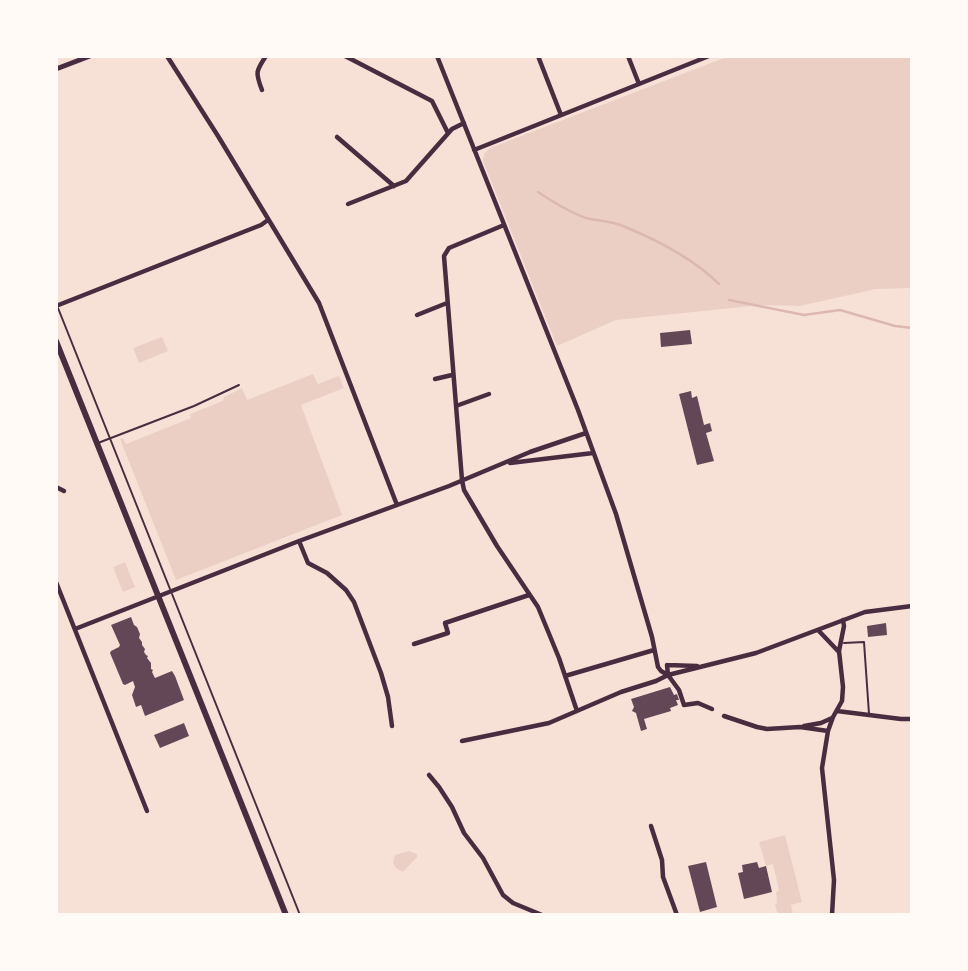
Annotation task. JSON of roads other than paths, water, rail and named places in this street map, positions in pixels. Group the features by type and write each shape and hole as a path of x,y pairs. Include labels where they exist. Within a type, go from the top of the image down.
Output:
{"main road":[{"path":"56,341 286,915"}],"street":[{"path":"56,69 90,56"},
{"path":"167,56 319,303 397,505"},
{"path":"262,90 257,69 266,56"},
{"path":"345,56 432,100 448,133"},
{"path":"437,56 616,514 652,637 658,667 680,690 684,705 698,703 712,709"},
{"path":"538,56 561,115"},
{"path":"628,56 639,84"},
{"path":"474,150 709,56"},
{"path":"348,204 411,177 448,133 464,123"},
{"path":"337,138 394,186"},
{"path":"56,306 268,220"},
{"path":"504,225 447,250 443,259 462,480 464,490 497,546 538,607 577,710"},
{"path":"417,315 447,303"},
{"path":"435,379 452,375"},
{"path":"456,407 489,394"},
{"path":"75,629 530,452 586,433"},
{"path":"506,463 593,453"},
{"path":"56,487 64,491"},
{"path":"299,541 308,563 327,573 346,590 359,613 381,673 392,726"},
{"path":"56,582 147,811"},
{"path":"414,644 448,633 445,624 529,594"},
{"path":"462,741 549,723 668,675 756,653 864,612 912,606"},
{"path":"832,915 834,880 822,768 828,731 842,701 839,651 843,620"},
{"path":"818,630 839,651"},
{"path":"655,653 667,665 668,675"},
{"path":"565,676 655,653"},
{"path":"667,665 700,666"},
{"path":"837,711 912,719"},
{"path":"724,716 767,729 800,727 821,723 833,717"},
{"path":"800,727 828,731"},
{"path":"429,775 452,807 464,833 483,858 503,895 513,903 542,915"},
{"path":"651,826 662,860 663,877 677,915"}],"lane":[{"path":"56,306 300,915"},
{"path":"97,443 194,406 239,385"},
{"path":"841,643 864,642 869,715"}],"waterway":[{"path":"538,192 580,216 618,224 636,231 686,258 719,284"},
{"path":"729,300 804,315 840,310 895,326 912,328"}]}
